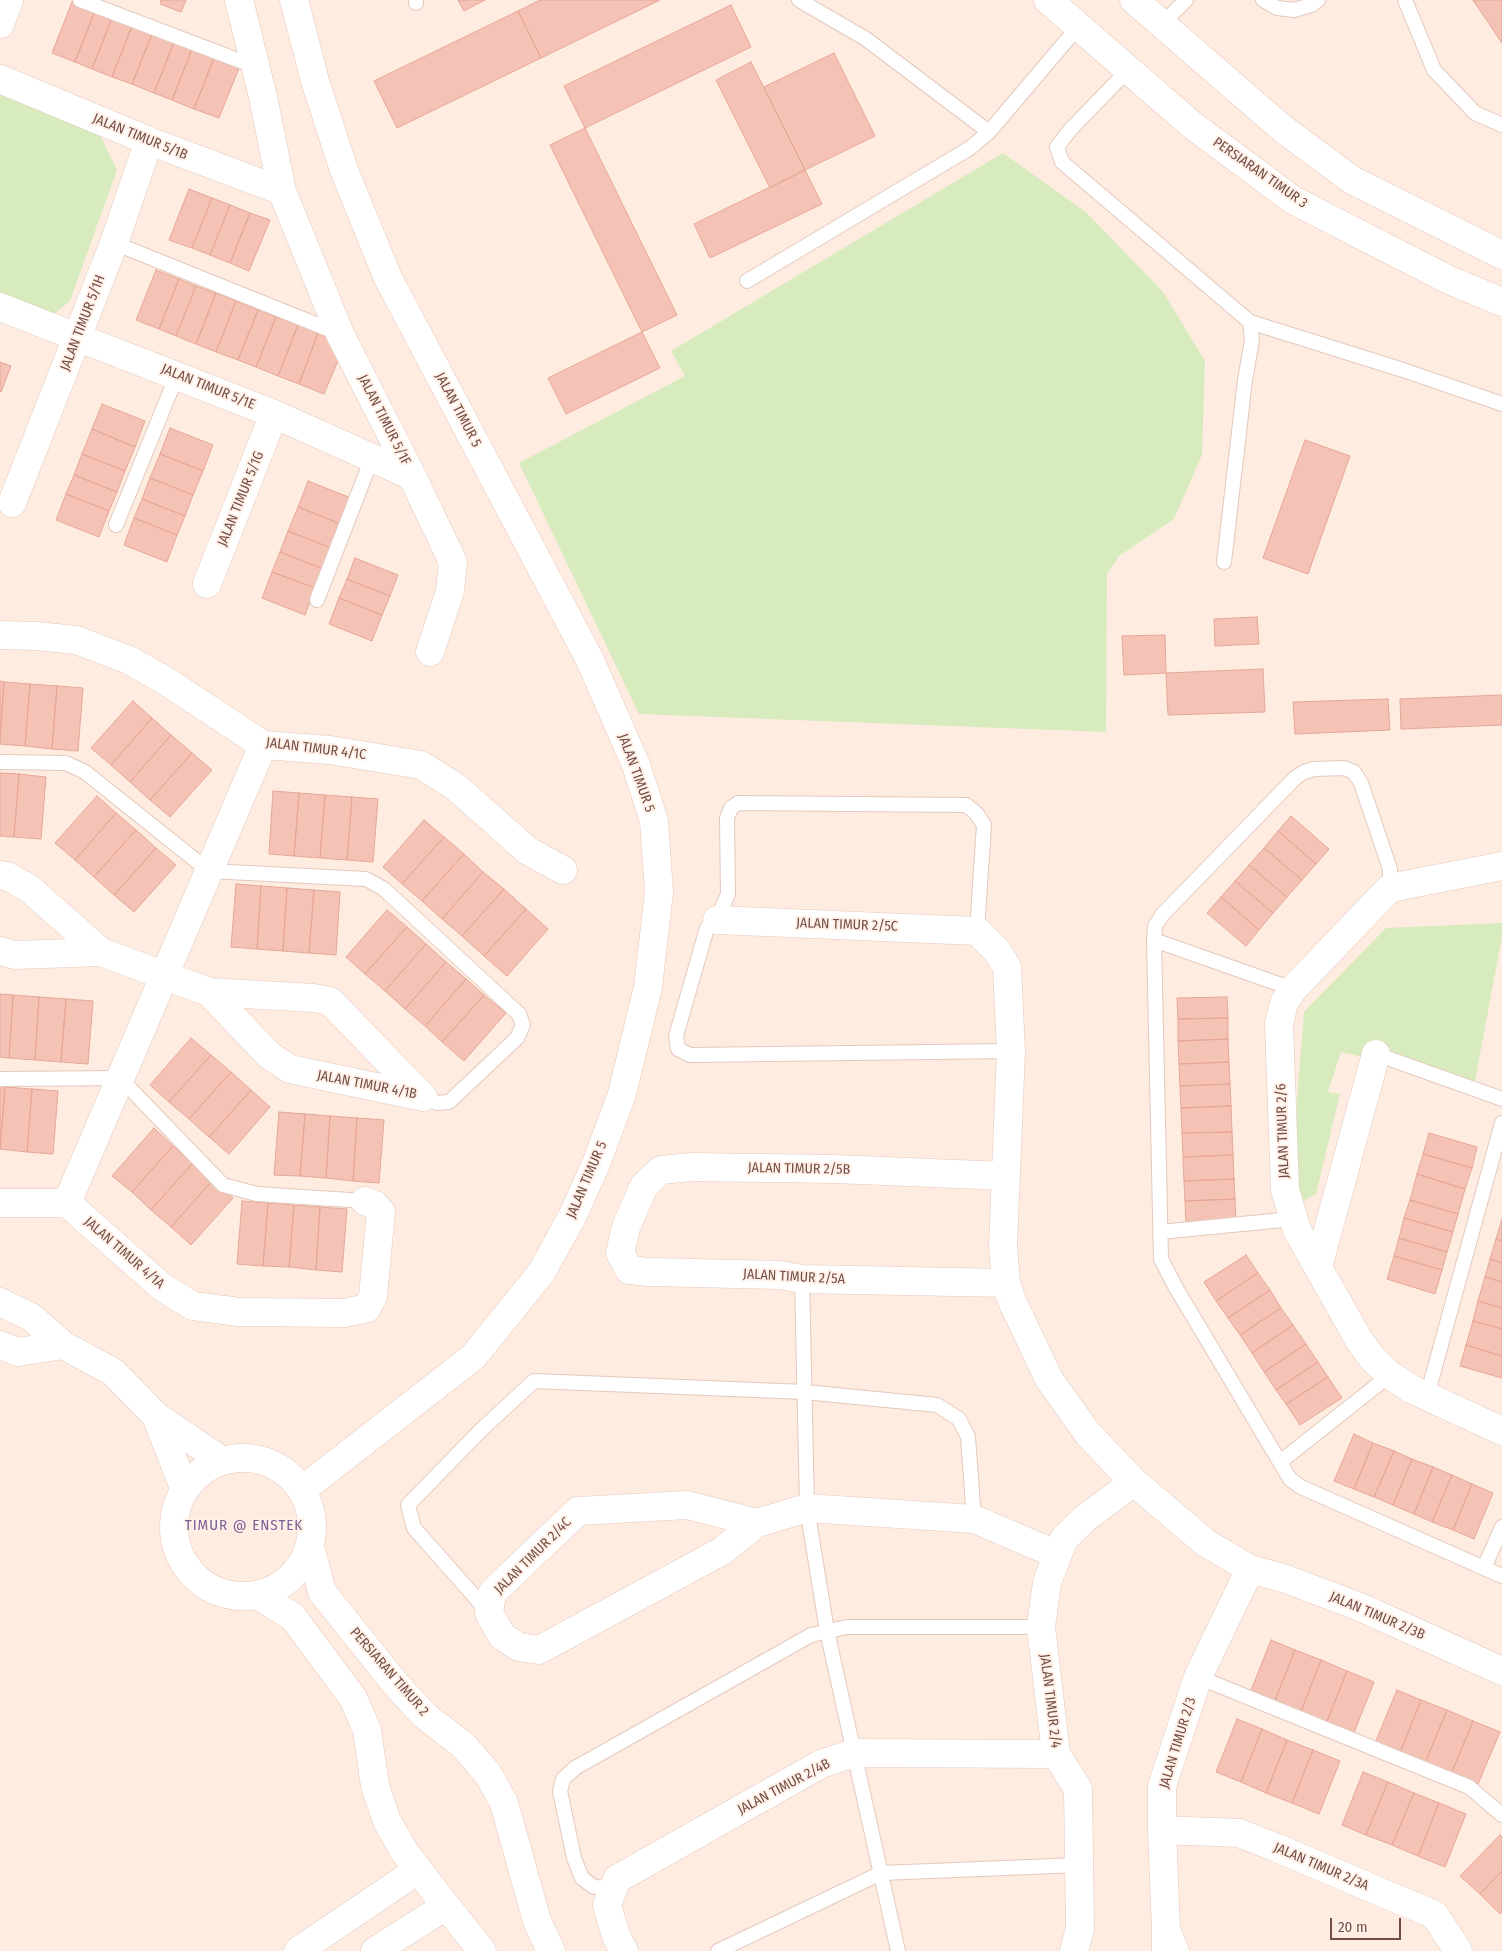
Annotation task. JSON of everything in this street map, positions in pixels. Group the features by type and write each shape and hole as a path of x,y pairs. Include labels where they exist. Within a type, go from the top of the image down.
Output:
{"street":[{"path":"0,24 9,0"},
{"name":"JALAN TIMUR 5/1F","path":"239,0 256,67 282,191 340,334 453,562 450,591 430,652"},
{"name":"JALAN TIMUR 5","path":"294,0 315,80 344,170 388,278 590,660 636,765 654,821 659,892 648,987 622,1094 596,1164 572,1217 541,1273 473,1357 302,1490"},
{"name":"PERSIARAN TIMUR 3","path":"1048,0 1192,125 1293,200 1449,280 1502,302"},
{"path":"1134,0 1283,129 1352,180 1502,255"},
{"name":"JALAN TIMUR 5/1B","path":"0,79 149,141 282,191"},
{"name":"JALAN TIMUR 5/1H","path":"12,503 114,243 149,141"},
{"name":"JALAN TIMUR 5/1E","path":"0,307 274,414 412,476"},
{"name":"JALAN TIMUR 5/1G","path":"207,584 274,414"},
{"name":"JALAN TIMUR 4/1C","path":"0,635 76,640 129,660 166,681 263,745 330,750 421,764 456,787 528,851 563,870"},
{"path":"0,1203 67,1203 263,745"},
{"path":"1390,888 1502,866"},
{"name":"JALAN TIMUR 4/1B","path":"0,875 7,876 30,889 101,952"},
{"name":"JALAN TIMUR 2/6","path":"1390,888 1293,989 1284,1003 1279,1024 1285,1190 1297,1230 1359,1340 1373,1359 1390,1376 1411,1389 1502,1431"},
{"name":"JALAN TIMUR 2/5C","path":"717,920 976,931"},
{"name":"JALAN TIMUR 2/3B","path":"976,931 997,951 1007,967 1011,1051 1003,1245 1006,1283 1012,1301 1049,1379 1088,1434 1134,1482 1206,1543 1250,1568 1286,1579 1360,1607 1502,1671"},
{"name":"JALAN TIMUR 4/1B","path":"0,951 15,955 101,952 208,992 313,998 330,1001 424,1097"},
{"name":"JALAN TIMUR 4/1B","path":"208,992 270,1056 290,1069 424,1097"},
{"path":"1318,1267 1376,1054"},
{"name":"JALAN TIMUR 2/5B","path":"626,1227 644,1186 661,1170 691,1167 835,1169 1005,1176"},
{"name":"JALAN TIMUR 4/1A","path":"67,1203 162,1287 193,1306 239,1312 345,1313 367,1308 373,1296 381,1212 375,1205 365,1201"},
{"name":"JALAN TIMUR 2/5A","path":"626,1227 620,1253 629,1270 780,1275 802,1279 1006,1283"},
{"path":"0,1302 31,1317 63,1345 113,1372 156,1416 221,1460"},
{"path":"0,1345 18,1352 63,1345"},
{"path":"156,1416 184,1488"},
{"name":"PERSIARAN TIMUR 2","path":"244,1457 267,1461 287,1472 302,1490 310,1508 313,1527 310,1546 302,1564 290,1578 275,1588 257,1595 234,1596 211,1588 192,1574 180,1555 173,1533 175,1510 184,1488 200,1471 221,1460 244,1457"},
{"name":"JALAN TIMUR 2/4","path":"1074,1951 1080,1929 1078,1789 1056,1754 1041,1627 1047,1582 1064,1539 1084,1519 1134,1482"},
{"name":"JALAN TIMUR 2/4C","path":"757,1523 687,1505 578,1511 492,1593 489,1613 502,1636 519,1647 539,1650 722,1551 757,1523 806,1508 974,1519 1058,1555"},
{"name":"PERSIARAN TIMUR 2","path":"310,1546 322,1592 394,1682 424,1715 463,1745 488,1774 504,1803 537,1921 552,1951"},
{"name":"JALAN TIMUR 2/3","path":"1169,1944 1162,1830 1162,1786 1198,1678 1250,1568"},
{"path":"257,1595 292,1617 353,1698 367,1730 375,1786 387,1821 404,1851 482,1951"},
{"name":"JALAN TIMUR 2/4B","path":"616,1883 821,1764 854,1753 1056,1754"},
{"name":"JALAN TIMUR 2/3A","path":"1162,1830 1239,1833 1277,1848 1435,1915 1458,1951"},
{"path":"298,1951 418,1870"},
{"path":"616,1883 607,1905 616,1936 624,1951"},
{"path":"375,1951 446,1906"}],"lane":[{"path":"80,0 256,67"},
{"path":"799,0 866,39 989,132"},
{"path":"1162,24 1186,0"},
{"path":"1263,0 1277,8 1294,10 1311,5 1318,0"},
{"path":"1405,0 1434,70 1475,113 1502,125"},
{"path":"747,281 970,148 989,132 1078,27"},
{"path":"1129,69 1070,130 1057,147 1062,162 1250,322 1403,370 1502,404"},
{"path":"114,243 340,334"},
{"path":"1224,562 1245,380 1252,340 1250,322"},
{"path":"116,525 177,375"},
{"path":"317,600 372,458"},
{"path":"0,762 66,763 85,772 209,871 366,879 384,890 519,1014 523,1025 517,1038 449,1102 437,1103 424,1097"},
{"path":"1390,888 1390,869 1361,783 1354,772 1344,768 1314,769 1304,772 1295,778 1162,915 1155,926 1161,1259 1166,1271 1290,1479 1301,1486 1502,1576"},
{"path":"976,931 984,825 976,813 966,805 738,804 731,808 727,818 728,894 717,920 707,928 676,1036 678,1049 690,1055 1011,1051"},
{"path":"1154,940 1293,989"},
{"path":"1376,1054 1502,1099"},
{"path":"0,1079 120,1078 223,1185 257,1194 365,1201"},
{"path":"1427,1396 1502,1123"},
{"path":"1160,1232 1293,1219"},
{"path":"802,1279 806,1508 827,1631 898,1951"},
{"path":"1280,1462 1390,1376"},
{"path":"489,1613 414,1528 408,1505 481,1430 534,1381 805,1392 937,1405 959,1419 968,1437 974,1519"},
{"path":"1484,1568 1502,1527"},
{"path":"616,1883 594,1887 582,1878 574,1858 560,1791 563,1779 575,1768 811,1635 847,1627 1041,1627"},
{"path":"1198,1678 1469,1787 1502,1815"},
{"path":"718,1951 881,1873 1079,1866"}],"green space":[{"path":"0,93 99,133 117,170 70,301 50,317 0,294"},
{"path":"1003,153 1087,213 1163,292 1205,361 1202,455 1174,519 1119,556 1107,574 1106,732 639,714 519,463 685,376 671,351"},
{"path":"1502,923 1502,936 1475,1081 1341,1052 1328,1092 1340,1094 1316,1194 1299,1203 1290,1187 1304,1012 1386,928"}],"building":[{"path":"161,0 186,0 181,12 160,4"},
{"path":"458,0 485,0 464,11"},
{"path":"540,0 660,0 541,58 518,11"},
{"path":"1473,0 1502,0 1502,43"},
{"path":"72,2 95,11 75,62 52,53"},
{"path":"731,5 751,47 585,128 564,86"},
{"path":"95,11 112,18 92,69 75,62"},
{"path":"518,11 541,58 397,128 374,81"},
{"path":"112,18 132,26 112,77 92,69"},
{"path":"132,26 152,34 132,84 112,77"},
{"path":"152,34 174,42 154,93 132,84"},
{"path":"174,42 192,49 172,100 154,93"},
{"path":"192,49 214,58 194,109 172,100"},
{"path":"834,53 875,136 805,170 764,87"},
{"path":"214,58 239,68 219,118 194,109"},
{"path":"751,62 805,170 770,188 716,80"},
{"path":"585,128 677,315 642,332 550,145"},
{"path":"805,170 822,204 710,258 694,224"},
{"path":"189,189 212,198 192,248 169,240"},
{"path":"212,198 230,205 210,255 192,248"},
{"path":"230,205 250,213 230,263 210,255"},
{"path":"250,213 270,220 249,271 230,263"},
{"path":"156,270 179,279 159,329 136,320"},
{"path":"179,279 196,286 176,336 159,329"},
{"path":"196,286 216,293 196,344 176,336"},
{"path":"216,293 236,301 216,352 196,344"},
{"path":"236,301 258,310 238,360 216,352"},
{"path":"258,310 276,317 256,367 238,360"},
{"path":"276,317 298,325 278,376 256,367"},
{"path":"298,325 318,333 299,384 278,376"},
{"path":"642,332 660,368 566,414 548,378"},
{"path":"318,333 345,344 324,394 299,384"},
{"path":"0,362 11,366 1,392 0,392"},
{"path":"102,404 145,421 135,447 92,429"},
{"path":"170,428 213,445 203,471 160,454"},
{"path":"92,429 135,447 125,471 82,454"},
{"path":"1305,440 1350,456 1308,574 1263,558"},
{"path":"82,454 125,471 117,492 74,475"},
{"path":"160,454 203,471 193,495 150,478"},
{"path":"74,475 117,492 109,511 66,494"},
{"path":"150,478 193,495 185,516 142,499"},
{"path":"308,481 351,498 341,524 298,507"},
{"path":"66,494 109,511 99,537 56,520"},
{"path":"142,499 185,516 177,535 134,518"},
{"path":"298,507 341,524 331,548 288,531"},
{"path":"134,518 177,535 167,562 124,545"},
{"path":"288,531 331,548 323,569 280,552"},
{"path":"280,552 323,569 315,588 272,572"},
{"path":"355,558 398,575 390,596 347,579"},
{"path":"272,572 315,588 305,615 262,598"},
{"path":"347,579 390,596 382,615 339,598"},
{"path":"339,598 382,615 372,641 329,624"},
{"path":"1257,617 1259,644 1215,646 1214,619"},
{"path":"1165,635 1166,673 1124,675 1122,636"},
{"path":"1263,669 1265,712 1168,715 1166,673"},
{"path":"0,681 4,682 0,736"},
{"path":"4,682 30,684 25,746 0,744"},
{"path":"30,684 57,686 52,749 25,746"},
{"path":"57,686 83,688 78,751 52,749"},
{"path":"1502,695 1502,725 1401,729 1400,699"},
{"path":"1388,699 1390,730 1295,734 1293,702"},
{"path":"133,701 152,718 111,765 91,748"},
{"path":"152,718 171,735 130,782 111,765"},
{"path":"171,735 192,753 150,800 130,782"},
{"path":"192,753 212,770 170,817 150,800"},
{"path":"0,773 19,774 14,837 0,836"},
{"path":"19,774 46,777 41,839 14,837"},
{"path":"273,791 299,793 294,856 269,854"},
{"path":"299,793 325,795 320,858 294,856"},
{"path":"325,795 352,797 347,860 320,858"},
{"path":"97,796 116,813 75,860 55,843"},
{"path":"352,797 378,799 373,862 347,860"},
{"path":"116,813 136,830 94,877 75,860"},
{"path":"1291,816 1329,849 1316,864 1278,831"},
{"path":"424,820 444,837 402,884 383,867"},
{"path":"136,830 156,848 114,895 94,877"},
{"path":"1278,831 1316,864 1302,880 1264,848"},
{"path":"444,837 464,854 422,901 402,884"},
{"path":"156,848 176,865 134,912 114,895"},
{"path":"1264,848 1302,880 1287,897 1249,865"},
{"path":"464,854 483,872 442,919 422,901"},
{"path":"1249,865 1287,897 1273,913 1235,881"},
{"path":"483,872 504,889 462,936 442,919"},
{"path":"1235,881 1273,913 1259,930 1221,897"},
{"path":"236,884 261,886 257,949 231,947"},
{"path":"261,886 287,888 283,951 257,949"},
{"path":"287,888 314,890 309,953 283,951"},
{"path":"504,889 526,909 484,956 462,936"},
{"path":"314,890 340,892 336,955 309,953"},
{"path":"1221,897 1259,930 1246,946 1207,913"},
{"path":"526,909 548,929 507,976 484,956"},
{"path":"387,910 407,927 365,974 346,957"},
{"path":"407,927 426,944 385,991 365,974"},
{"path":"426,944 446,962 405,1009 385,991"},
{"path":"446,962 466,979 425,1026 405,1009"},
{"path":"466,979 484,995 442,1042 425,1026"},
{"path":"0,994 13,995 9,1058 0,1057"},
{"path":"13,995 39,997 35,1060 9,1058"},
{"path":"484,995 506,1013 464,1061 442,1042"},
{"path":"39,997 66,999 61,1062 35,1060"},
{"path":"1227,997 1228,1018 1178,1019 1177,998"},
{"path":"66,999 93,1001 88,1064 61,1062"},
{"path":"1228,1018 1228,1039 1178,1041 1178,1019"},
{"path":"191,1038 211,1055 169,1102 150,1085"},
{"path":"1228,1039 1229,1062 1179,1064 1178,1041"},
{"path":"211,1055 231,1072 189,1119 169,1102"},
{"path":"1229,1062 1230,1084 1180,1086 1179,1064"},
{"path":"231,1072 251,1090 209,1137 189,1119"},
{"path":"1230,1084 1231,1106 1181,1108 1180,1086"},
{"path":"0,1086 5,1087 0,1149"},
{"path":"5,1087 32,1089 27,1152 0,1149"},
{"path":"32,1089 58,1091 53,1154 27,1152"},
{"path":"251,1090 270,1107 229,1154 209,1137"},
{"path":"1231,1106 1232,1132 1182,1133 1181,1108"},
{"path":"279,1112 305,1114 300,1176 274,1175"},
{"path":"305,1114 330,1116 326,1178 300,1176"},
{"path":"330,1116 357,1118 353,1181 326,1178"},
{"path":"357,1118 384,1120 379,1183 353,1181"},
{"path":"154,1128 173,1146 132,1192 112,1176"},
{"path":"1232,1132 1233,1155 1183,1157 1182,1133"},
{"path":"1429,1133 1477,1147 1472,1168 1423,1154"},
{"path":"173,1146 193,1163 151,1210 132,1192"},
{"path":"1423,1154 1472,1168 1465,1189 1417,1174"},
{"path":"1233,1155 1234,1179 1184,1181 1183,1157"},
{"path":"193,1163 213,1180 171,1227 151,1210"},
{"path":"1417,1174 1465,1189 1458,1214 1410,1200"},
{"path":"1234,1179 1235,1199 1185,1201 1184,1181"},
{"path":"213,1180 233,1198 191,1245 171,1227"},
{"path":"1235,1199 1236,1222 1186,1224 1185,1201"},
{"path":"1410,1200 1458,1214 1453,1232 1404,1218"},
{"path":"242,1201 268,1203 263,1266 237,1264"},
{"path":"268,1203 294,1205 289,1267 263,1266"},
{"path":"294,1205 320,1207 316,1270 289,1267"},
{"path":"320,1207 347,1209 342,1272 316,1270"},
{"path":"1404,1218 1453,1232 1447,1252 1399,1238"},
{"path":"1502,1219 1502,1241 1496,1239"},
{"path":"1399,1238 1447,1252 1442,1270 1394,1256"},
{"path":"1496,1239 1502,1241 1502,1263 1490,1259"},
{"path":"1246,1255 1258,1273 1216,1301 1204,1282"},
{"path":"1394,1256 1442,1270 1435,1294 1387,1279"},
{"path":"1490,1259 1502,1263 1502,1282 1485,1277"},
{"path":"1258,1273 1270,1290 1228,1318 1216,1301"},
{"path":"1485,1277 1502,1282 1502,1308 1478,1301"},
{"path":"1270,1290 1281,1308 1240,1335 1228,1318"},
{"path":"1478,1301 1502,1308 1502,1329 1473,1321"},
{"path":"1281,1308 1293,1325 1252,1353 1240,1335"},
{"path":"1473,1321 1502,1329 1502,1356 1466,1345"},
{"path":"1293,1325 1306,1344 1264,1372 1252,1353"},
{"path":"1306,1344 1318,1362 1276,1390 1264,1372"},
{"path":"1466,1345 1502,1356 1502,1378 1460,1366"},
{"path":"1318,1362 1328,1377 1286,1404 1276,1390"},
{"path":"1328,1377 1342,1398 1300,1425 1286,1404"},
{"path":"1354,1434 1373,1443 1354,1489 1334,1481"},
{"path":"1373,1443 1394,1451 1374,1497 1354,1489"},
{"path":"1394,1451 1412,1459 1393,1505 1374,1497"},
{"path":"1412,1459 1433,1467 1414,1514 1393,1505"},
{"path":"1433,1467 1452,1475 1432,1522 1414,1514"},
{"path":"1452,1475 1472,1484 1453,1530 1432,1522"},
{"path":"1472,1484 1493,1493 1474,1539 1453,1530"},
{"path":"1271,1640 1295,1650 1274,1703 1250,1693"},
{"path":"1295,1650 1321,1660 1300,1714 1274,1703"},
{"path":"1321,1660 1347,1671 1326,1724 1300,1714"},
{"path":"1347,1671 1374,1682 1353,1735 1326,1724"},
{"path":"1397,1690 1421,1700 1400,1753 1375,1743"},
{"path":"1421,1700 1447,1710 1425,1763 1400,1753"},
{"path":"1447,1710 1473,1721 1451,1774 1425,1763"},
{"path":"1237,1719 1262,1729 1241,1782 1216,1772"},
{"path":"1473,1721 1500,1732 1478,1784 1451,1774"},
{"path":"1262,1729 1287,1740 1266,1793 1241,1782"},
{"path":"1287,1740 1313,1750 1292,1803 1266,1793"},
{"path":"1313,1750 1340,1761 1319,1814 1292,1803"},
{"path":"1363,1772 1388,1782 1366,1835 1342,1825"},
{"path":"1388,1782 1414,1793 1392,1845 1366,1835"},
{"path":"1414,1793 1439,1803 1418,1856 1392,1845"},
{"path":"1439,1803 1466,1814 1445,1867 1418,1856"},
{"path":"1500,1835 1502,1837 1502,1871 1480,1894 1460,1876"},
{"path":"1502,1871 1502,1911 1500,1914 1480,1894"}],"district":[{"name":"TIMUR @ ENSTEK","path":"244,1526"}]}
